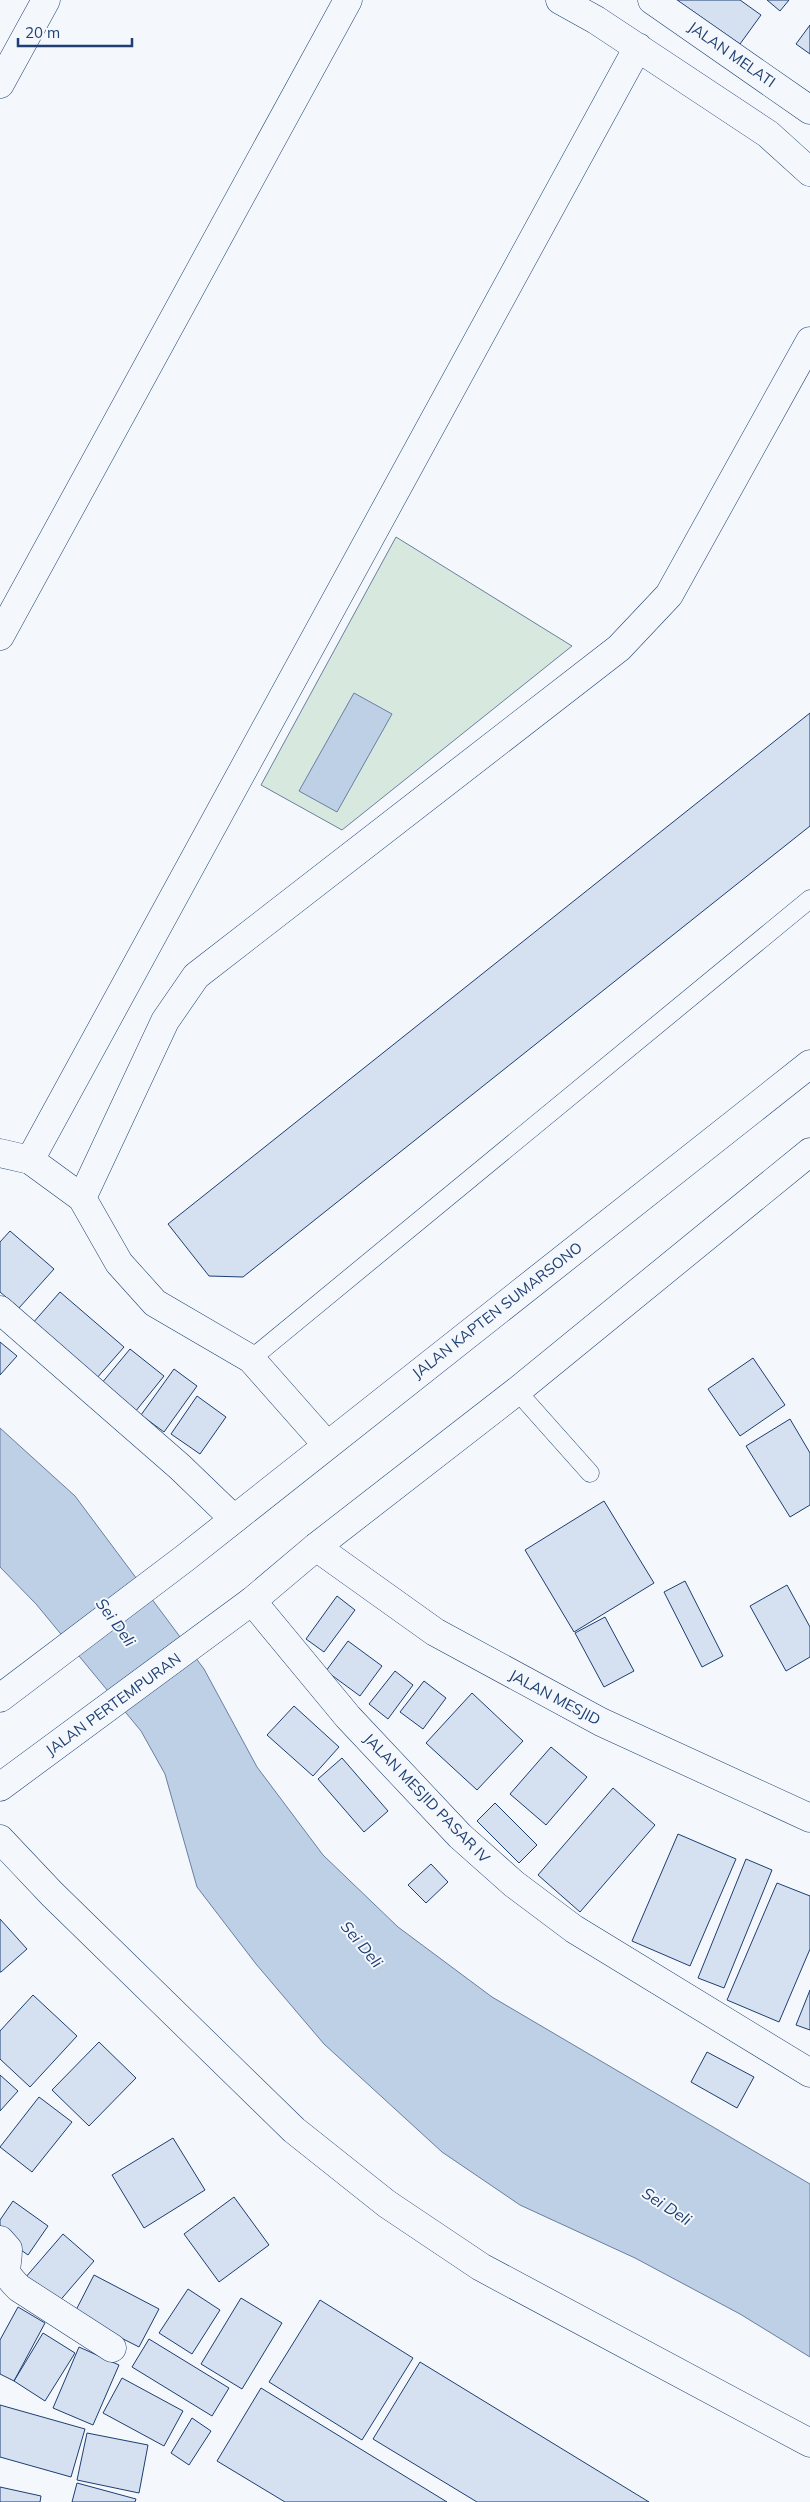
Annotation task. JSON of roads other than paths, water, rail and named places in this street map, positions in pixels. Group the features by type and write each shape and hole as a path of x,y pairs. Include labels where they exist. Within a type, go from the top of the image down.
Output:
{"main road":[{"path":"0,84 46,0"},
{"path":"0,636 348,0"},
{"path":"560,0 638,47 768,134 810,172"},
{"name":"JALAN MELATI","path":"659,2 810,110"},
{"path":"30,1160 638,47"},
{"path":"82,1198 165,1021 196,976 619,648 669,595 810,340"},
{"name":"JALAN KAPTEN SUMARSONO","path":"0,1698 185,1558 810,1064"},
{"path":"252,1600 316,1547 517,1391 810,1152"},
{"path":"0,1153 30,1160 82,1198 119,1263 155,1303 251,1359 327,1445"},
{"path":"0,1310 180,1467 234,1519"},
{"name":"JALAN MESJID","path":"316,1547 434,1632 601,1722 810,1818"},
{"name":"JALAN PERTEMPURAN","path":"2,1786 252,1600"},
{"name":"JALAN MESJID PASAR IV","path":"252,1600 348,1717 460,1836 514,1884 574,1929 614,1955 810,2073"},
{"path":"0,1839 52,1894 294,2130 387,2204 481,2267 810,2443"},
{"path":"0,2240 8,2249 4,2268 9,2278 19,2288 112,2348"}],"lane":[{"path":"251,1359 810,899"},
{"path":"517,1391 590,1473"}],"water":[{"path":"354,693 392,714 337,812 299,791"},
{"name":"Sei Deli","path":"0,1428 75,1496 204,1669 257,1767 323,1855 398,1927 492,1997 810,2184 810,2357 740,2314 635,2258 520,2205 442,2152 324,2044 256,1964 197,1887 165,1774 141,1731 36,1604 0,1567"}]}
